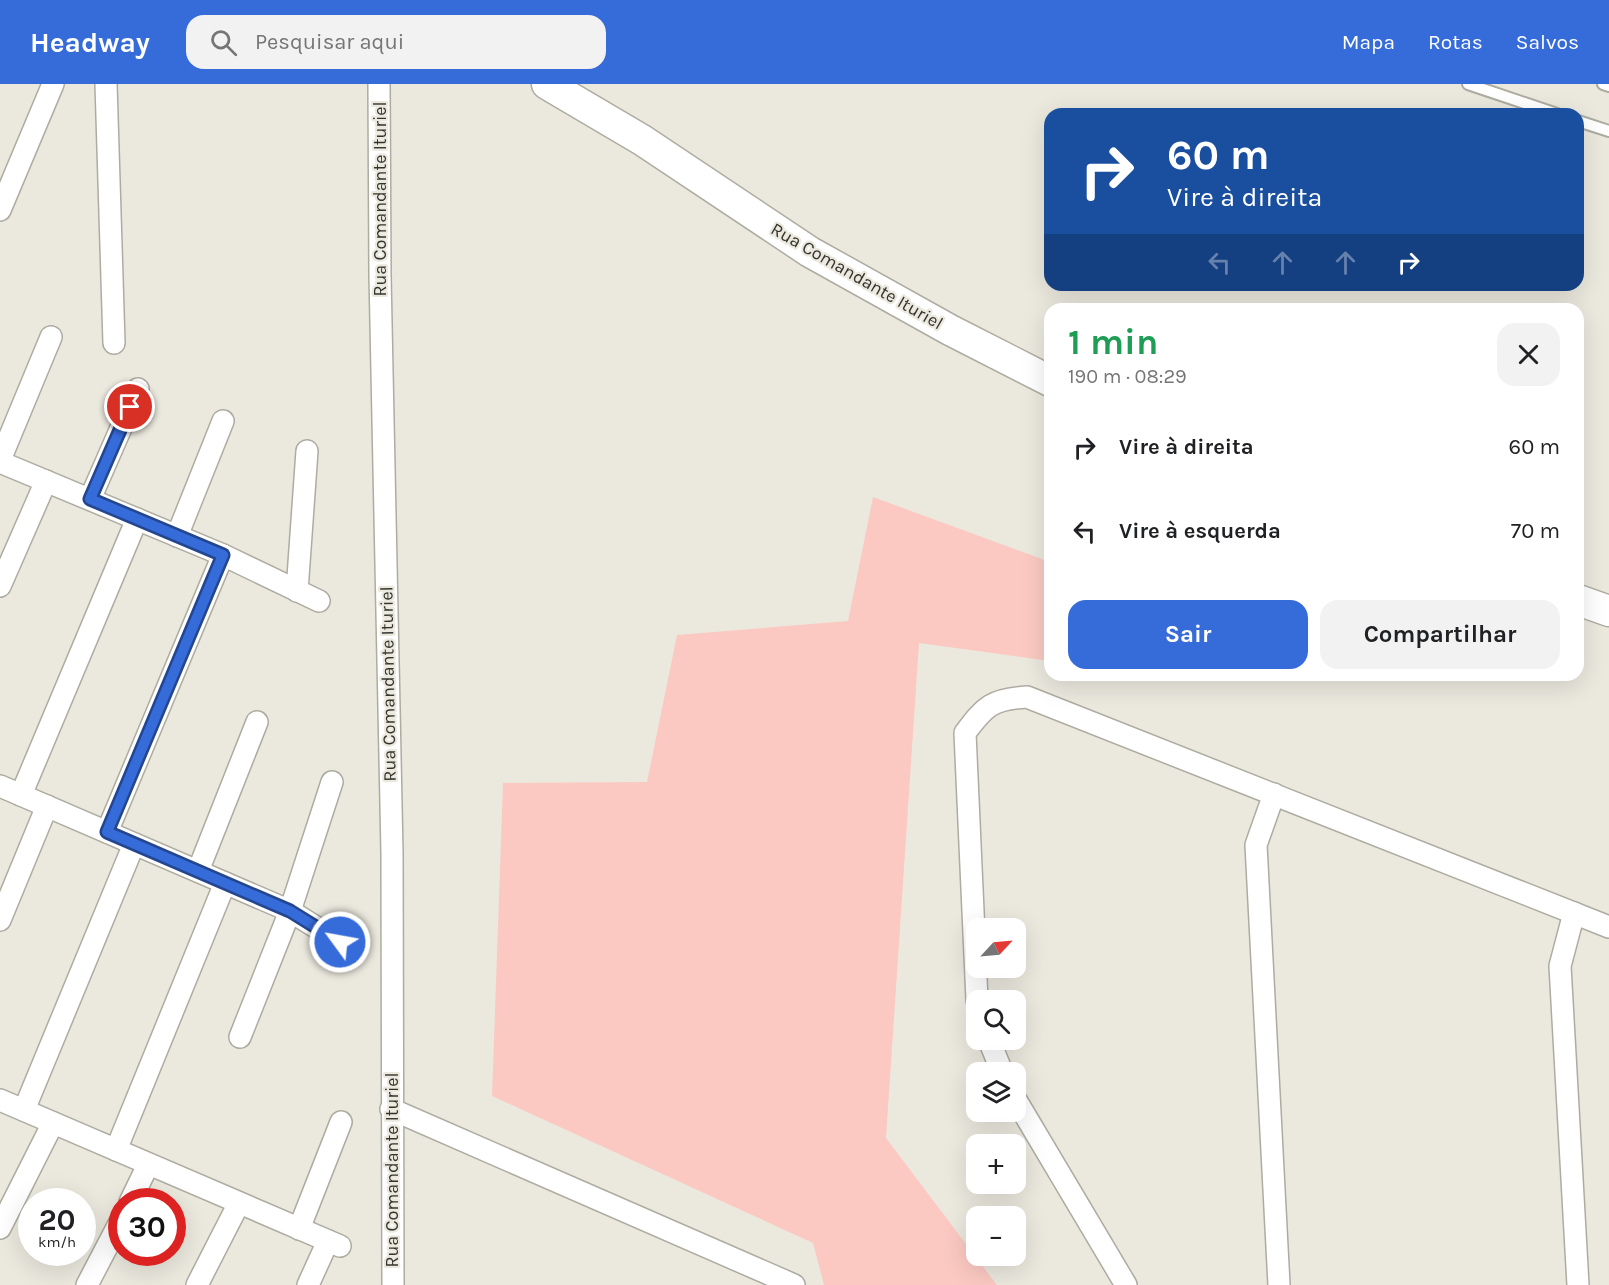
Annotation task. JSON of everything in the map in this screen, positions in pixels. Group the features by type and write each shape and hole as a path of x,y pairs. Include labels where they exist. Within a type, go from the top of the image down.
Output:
{"street":[{"path":"0,210 53,84"},
{"path":"106,84 114,343"},
{"name":"Rua Comandante Ituriel","path":"379,84 380,274 392,853 390,1109 393,1285"},
{"name":"Rua Comandante Ituriel","path":"547,84 642,140 810,252 950,330 1044,378"},
{"path":"51,337 0,461 223,555 319,601"},
{"path":"90,499 138,389"},
{"path":"177,536 223,421"},
{"path":"297,591 308,451"},
{"path":"0,586 46,481"},
{"path":"21,795 137,519"},
{"path":"107,832 223,555"},
{"path":"1584,602 1609,610"},
{"path":"977,990 965,733 980,712 1003,698 1026,697 1609,927"},
{"path":"198,871 257,723"},
{"path":"240,1037 290,911 332,782"},
{"path":"0,786 290,911 340,942"},
{"path":"1274,794 1256,845 1279,1285"},
{"path":"0,920 47,806"},
{"path":"24,1110 134,844"},
{"path":"116,1150 225,883"},
{"path":"1574,913 1560,966 1578,1285"},
{"path":"0,1100 334,1244 308,1285"},
{"path":"390,1109 794,1285"},
{"path":"1026,1117 1126,1285"},
{"path":"299,1229 341,1122"},
{"path":"0,1228 53,1123"},
{"path":"137,1188 148,1165"},
{"path":"197,1285 239,1203"},
{"path":"87,1285 108,1245"}],"lane":[{"path":"1468,84 1539,108"},
{"path":"1603,84 1609,86"},
{"path":"1584,123 1609,131"}],"shaded area":[{"path":"873,497 1044,560 1044,660 919,643 886,1138 966,1244 966,1266 983,1266 997,1285 824,1285 813,1243 492,1096 503,783 647,782 677,635 848,621"}],"route":[{"path":"130,407 90,499 223,555 107,832 290,911 340,942"}]}
